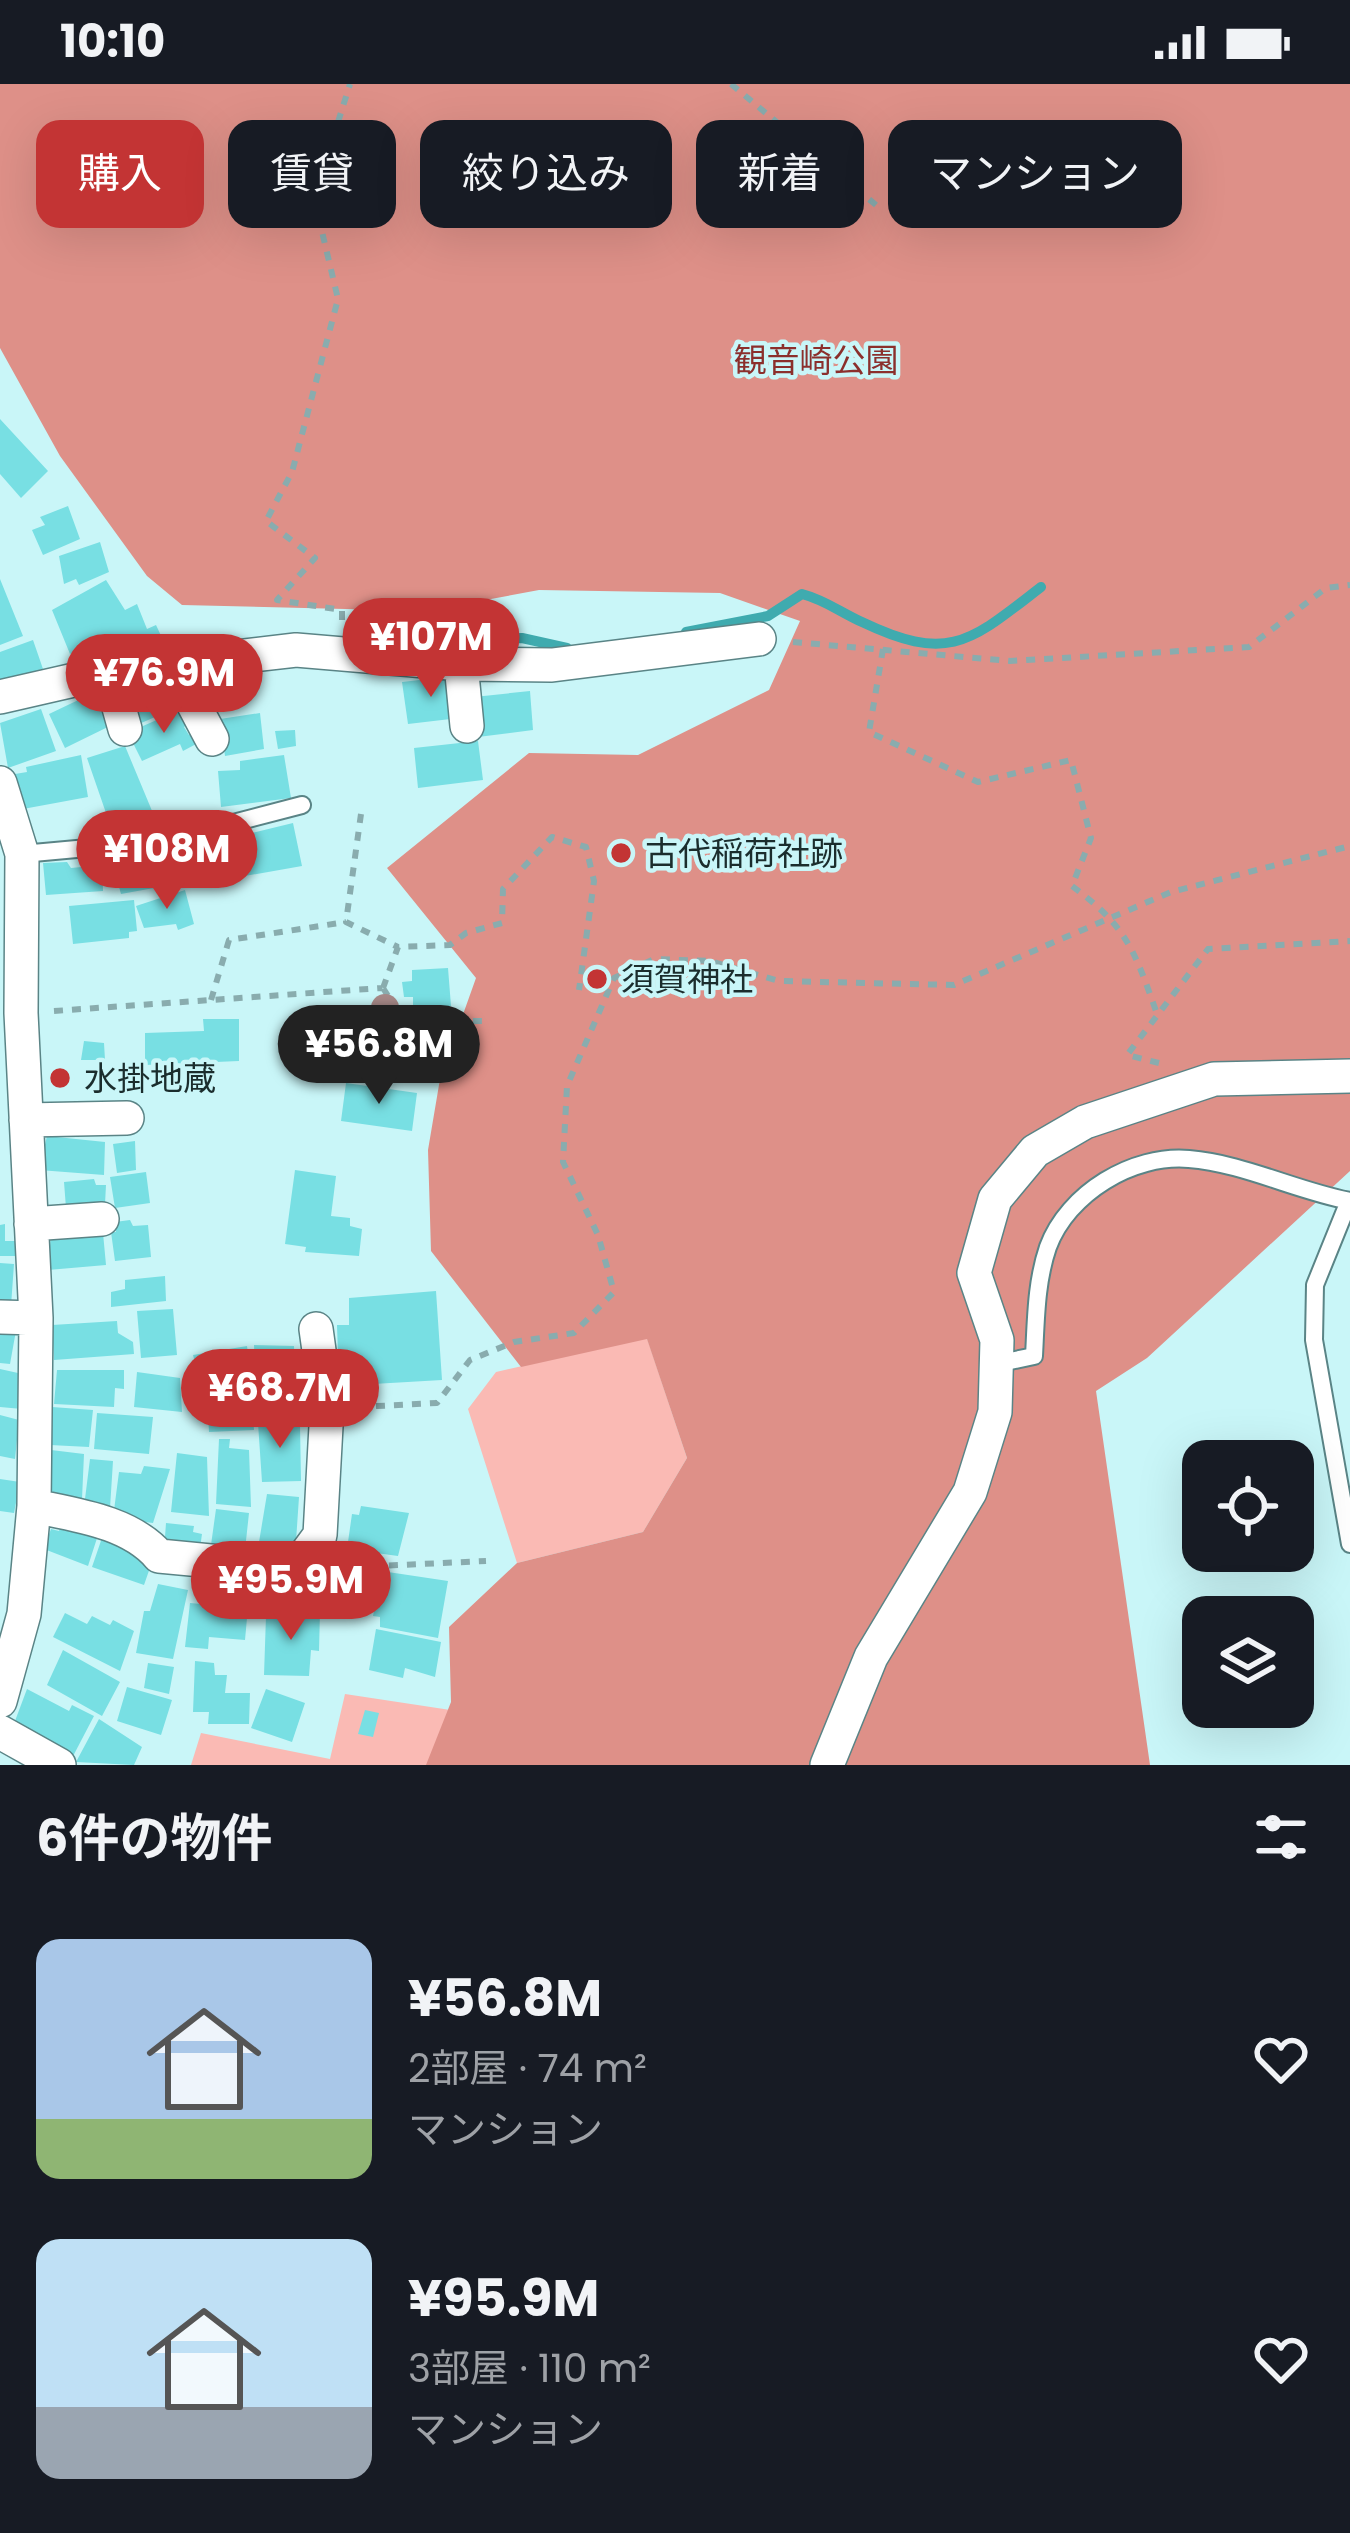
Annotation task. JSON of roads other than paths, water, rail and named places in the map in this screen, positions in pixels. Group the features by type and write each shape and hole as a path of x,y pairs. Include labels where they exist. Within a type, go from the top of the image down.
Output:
{"street":[{"path":"0,697 109,672 296,650 461,664 552,664 759,639"},
{"path":"183,663 194,705 212,739"},
{"path":"461,664 466,726"},
{"path":"109,672 125,729"},
{"path":"0,783 22,854 11,944 10,1013 26,1120 35,1318 34,1491 0,1700"},
{"path":"827,1765 871,1657 970,1492 995,1412 997,1340 974,1273 995,1199 1035,1151 1085,1122 1214,1078 1350,1076"},
{"path":"26,1120 127,1118"},
{"path":"31,1224 102,1219"},
{"path":"0,1317 35,1318"},
{"path":"0,1468 34,1491 146,1540 159,1556 296,1570 320,1535 327,1408 316,1329"},
{"path":"0,1732 59,1765"}],"lane":[{"path":"22,854 164,841 302,806"},
{"path":"996,1364 1034,1356 1039,1280 1050,1240 1102,1182 1126,1168 1155,1159 1192,1159 1350,1201 1315,1285 1314,1340 1350,1544"}],"waterway":[{"path":"686,632 768,616 802,594 892,635 939,644 977,633 1041,587"},
{"path":"410,643 522,638 567,648"}],"place":[{"name":"古代稲荷社跡","path":"621,853"},
{"name":"須賀神社","path":"597,979"},
{"name":"水掛地蔵","path":"60,1078"}],"park label":[{"name":"観音崎公園","path":"816,360"}]}
